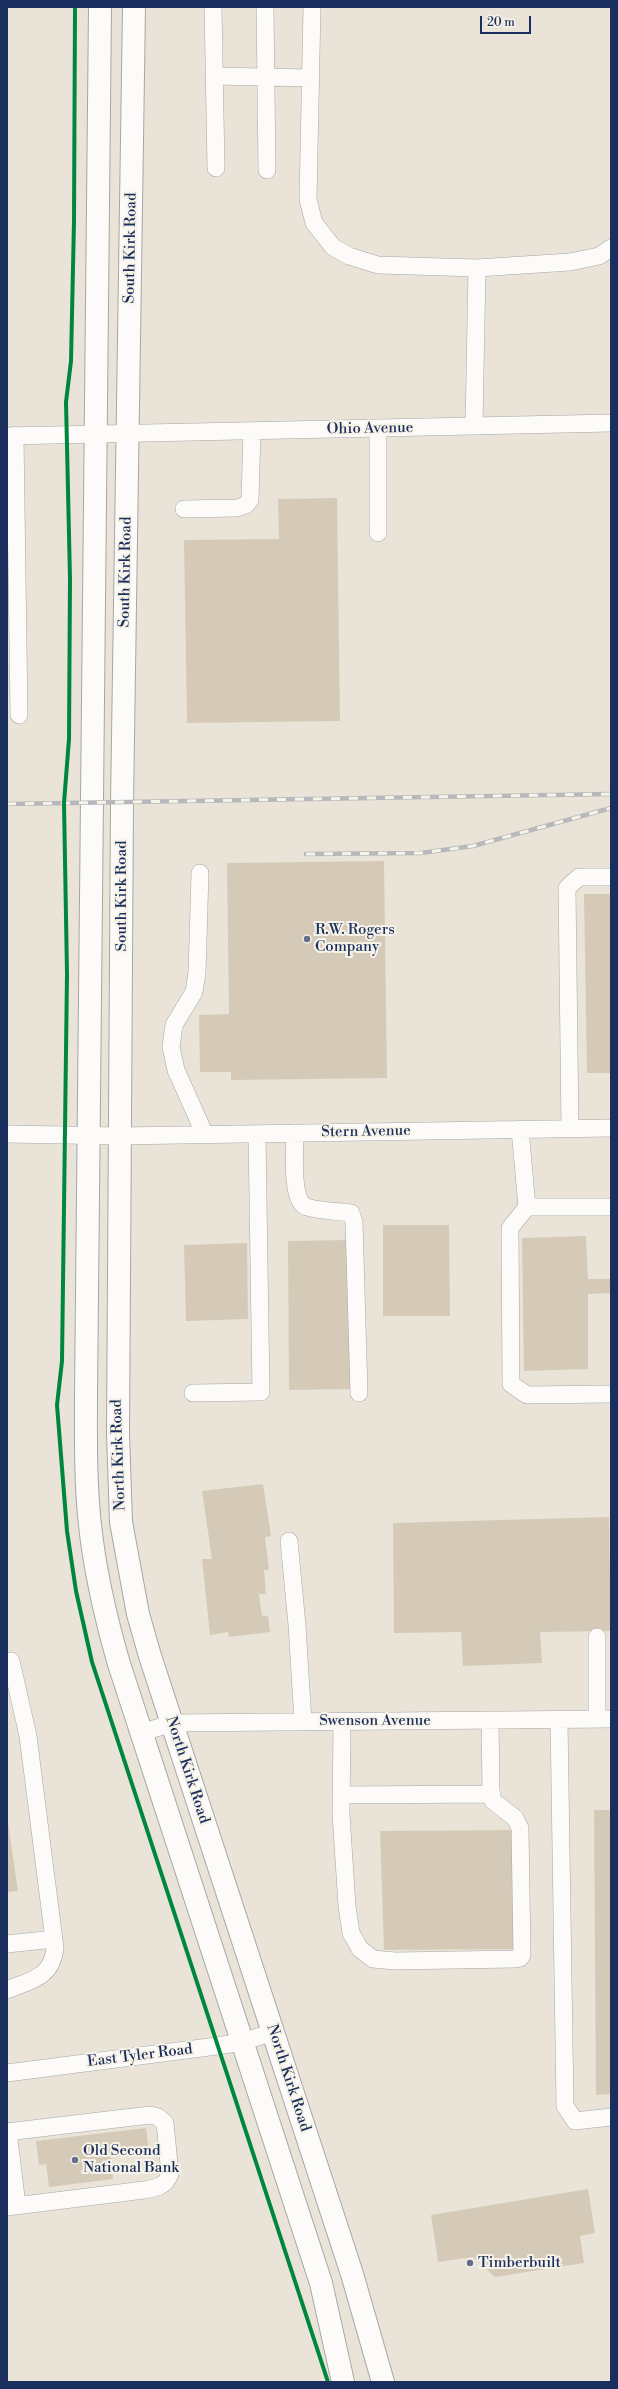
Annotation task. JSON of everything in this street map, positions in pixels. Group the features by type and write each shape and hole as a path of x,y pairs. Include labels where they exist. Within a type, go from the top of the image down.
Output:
{"main road":[{"name":"South Kirk Road","path":"88,1136 100,7"},
{"name":"South Kirk Road","path":"120,1136 122,810 129,433 134,7"},
{"name":"North Kirk Road","path":"88,1136 86,1438 90,1525 107,1621 141,1733 321,2283 343,2382"},
{"name":"North Kirk Road","path":"120,1136 118,1434 121,1522 138,1614 172,1723 352,2274 383,2382"}],"street":[{"path":"214,7 216,168"},
{"path":"265,7 267,170"},
{"path":"312,7 308,199 314,223 333,247 349,256 378,265 477,268 570,262 599,256 611,248"},
{"path":"215,76 311,78"},
{"path":"474,426 477,268"},
{"name":"Ohio Avenue","path":"11,435 611,424"},
{"path":"378,428 378,533"},
{"path":"184,509 237,508 246,505 250,500 252,431"},
{"path":"11,435 19,715"},
{"path":"200,873 197,973 194,992 174,1025 171,1047 176,1070 205,1135"},
{"path":"570,1129 567,888 579,877 611,877"},
{"name":"Stern Avenue","path":"7,1134 120,1136 611,1128"},
{"path":"520,1130 527,1207 510,1228 511,1384 527,1394 611,1394"},
{"path":"295,1133 295,1183 298,1200 306,1207 350,1213 354,1222 359,1394"},
{"path":"193,1393 261,1392 257,1134"},
{"path":"527,1207 611,1207"},
{"path":"289,1541 297,1624 303,1722"},
{"path":"597,1637 604,1719"},
{"path":"7,1990 50,1969 54,1959 54,1939 28,1736 11,1661"},
{"name":"Swenson Avenue","path":"141,1733 172,1723 604,1719"},
{"path":"342,1722 342,1795 346,1906 351,1933 360,1949 373,1959 395,1961 514,1959 522,1956 520,1828 515,1818 493,1801 490,1720"},
{"path":"559,1720 565,2106 575,2120 611,2117"},
{"path":"342,1795 492,1794"},
{"path":"7,1944 54,1939"},
{"name":"East Tyler Road","path":"7,2072 242,2042 273,2032"},
{"path":"150,2115 158,2117 165,2123 170,2174 168,2181 160,2187 12,2206 7,2132 150,2115"}],"building":[{"path":"337,498 340,721 187,723 184,540 279,539 278,499"},
{"name":"R.W. Rogers Company","path":"384,861 387,1078 231,1080 231,1072 200,1072 199,1015 229,1014 227,863"},
{"path":"584,894 611,894 611,1073 587,1073"},
{"path":"383,1225 449,1225 450,1316 383,1316"},
{"path":"586,1236 588,1279 611,1279 611,1293 588,1294 588,1369 524,1371 522,1238"},
{"path":"350,1240 353,1389 289,1390 288,1241"},
{"path":"247,1243 248,1319 186,1321 184,1245"},
{"path":"263,1484 271,1536 265,1537 269,1570 264,1570 266,1594 259,1594 262,1616 268,1616 270,1632 229,1637 228,1632 210,1635 202,1559 212,1559 202,1491"},
{"path":"609,1517 611,1631 540,1632 542,1663 463,1666 461,1632 394,1633 393,1523"},
{"path":"594,1810 611,1810 611,2094 596,2095"},
{"path":"7,1816 18,1891 7,1892"},
{"path":"515,1830 517,1949 384,1950 380,1831"},
{"name":"Old Second National Bank","path":"146,2128 149,2152 111,2157 113,2179 49,2187 46,2164 39,2165 36,2141"},
{"path":"588,2189 595,2233 580,2236 584,2263 495,2277 473,2257 438,2262 431,2215"}],"railway":[{"path":"7,804 611,794"},
{"path":"306,854 421,853 473,846 611,808"}],"cycle path":[{"path":"75,7 74,221 71,361 66,402 70,579 69,739 64,803 67,974 62,1361 57,1405 67,1531 76,1591 92,1662 328,2382"}],"place":[{"name":"R.W. Rogers Company","path":"307,939"},
{"name":"Old Second National Bank","path":"75,2160"},
{"name":"Timberbuilt","path":"470,2263"}]}
